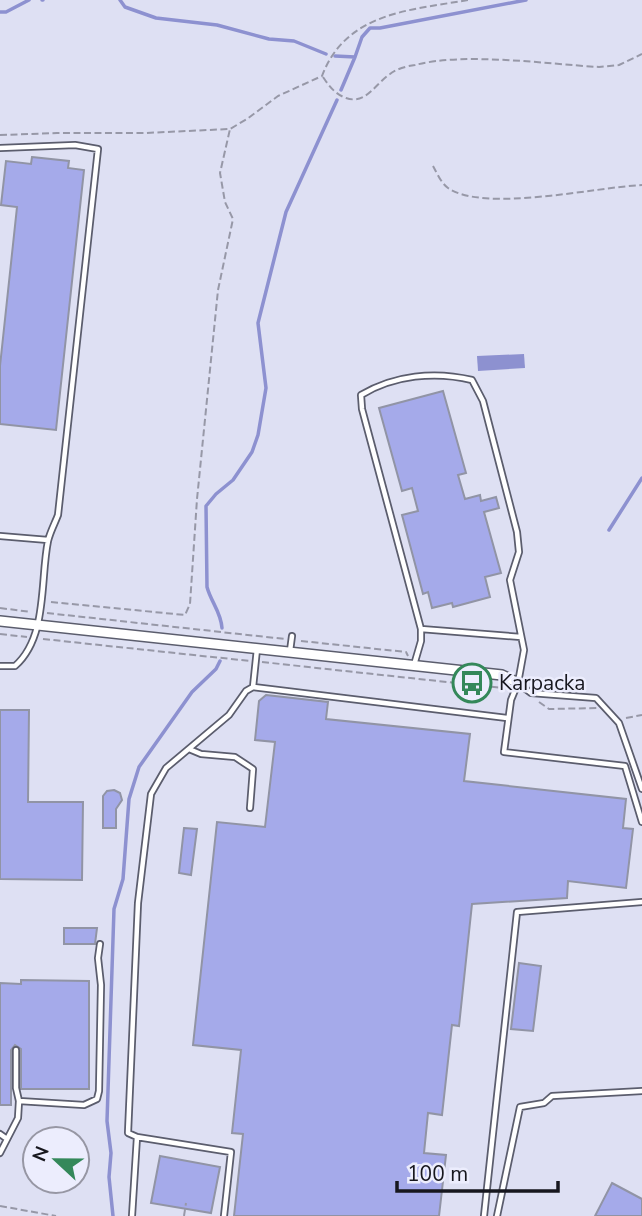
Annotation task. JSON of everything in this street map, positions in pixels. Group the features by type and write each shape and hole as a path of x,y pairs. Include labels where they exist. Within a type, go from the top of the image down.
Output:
{"street":[{"path":"0,621 502,675 518,683"}],"lane":[{"path":"0,148 75,145 98,149 58,515 48,540 43,602 26,656 15,666 0,666"},
{"path":"414,665 422,641 421,629 362,409 361,394 372,388 418,376 450,375 472,380 483,401 517,533 519,552 510,580 524,650 518,683 507,718 504,752 625,766 642,822"},
{"path":"0,536 48,540"},
{"path":"421,629 521,637"},
{"path":"290,652 291,638"},
{"path":"253,687 258,649"},
{"path":"518,683 531,693 596,698 619,723 642,789"},
{"path":"223,1216 231,1152 137,1137 128,1133 138,903 150,803 159,778 166,768 229,715 246,691 253,687 507,718"},
{"path":"189,749 201,754 235,757 253,769 250,808"},
{"path":"484,1216 517,912 642,902"},
{"path":"19,1101 84,1105 97,1099 100,944"},
{"path":"0,1153 18,1118 16,1050"},
{"path":"497,1216 520,1107 544,1102 552,1096 642,1091"},
{"path":"0,1134 7,1139"},
{"path":"132,1216 137,1137"}],"path":[{"path":"0,135 145,133 230,128 278,96 322,76 329,58 340,46 363,26 376,19 468,0"},
{"path":"322,76 341,96 355,101 363,99 392,72 417,64 475,60 599,68 619,65 642,54"},
{"path":"43,602 186,615 190,604 197,499 218,290 233,219 226,202 220,173 230,128"},
{"path":"433,166 447,187 460,194 481,198 519,198 642,185"},
{"path":"0,608 406,652 414,665"},
{"path":"544,708 602,707"},
{"path":"619,723 626,718 642,715"},
{"path":"184,1216 186,1203"},
{"path":"0,1206 56,1216"}],"water":[{"path":"524,354 525,368 478,371 477,356"}],"building":[{"path":"32,157 69,161 68,168 84,170 56,430 0,424 0,366 17,207 1,205 6,161 31,164"},
{"path":"443,391 466,473 458,475 465,499 480,495 481,501 496,497 499,508 484,512 501,573 485,577 490,597 453,607 452,603 432,608 428,592 423,594 402,515 418,511 412,488 402,491 379,408"},
{"path":"266,695 328,702 326,719 470,734 464,781 626,799 623,828 633,829 626,888 568,881 567,898 472,904 459,1026 452,1025 442,1115 428,1113 424,1153 446,1155 439,1216 234,1216 243,1134 232,1133 241,1050 193,1045 217,822 265,827 275,742 255,740 259,701"},
{"path":"0,710 29,710 28,802 83,802 82,880 0,879"},
{"path":"107,791 120,793 122,800 116,809 116,828 103,828 103,796"},
{"path":"184,828 197,829 191,875 179,873"},
{"path":"64,928 97,928 95,944 64,944"},
{"path":"519,963 541,966 533,1031 511,1029"},
{"path":"21,980 89,981 89,1089 21,1089 21,1049 15,1045 11,1050 11,1105 0,1105 0,983 21,984"},
{"path":"160,1156 220,1167 211,1213 151,1203"},
{"path":"612,1183 642,1199 642,1216 595,1216"}],"waterway":[{"path":"0,12 6,12 29,0"},
{"path":"120,0 125,7 156,18 217,25 269,39 294,41 326,54"},
{"path":"335,56 355,57 362,37 370,28 526,0"},
{"path":"341,90 355,57"},
{"path":"222,628 207,587 206,506 233,480 252,452 258,435 266,388 258,323 286,212 337,100"},
{"path":"609,530 642,478"},
{"path":"113,1216 107,1121 114,909 123,879 129,799 139,767 192,692 216,669 220,661"}],"place":[{"name":"Karpacka","path":"472,683"}]}
